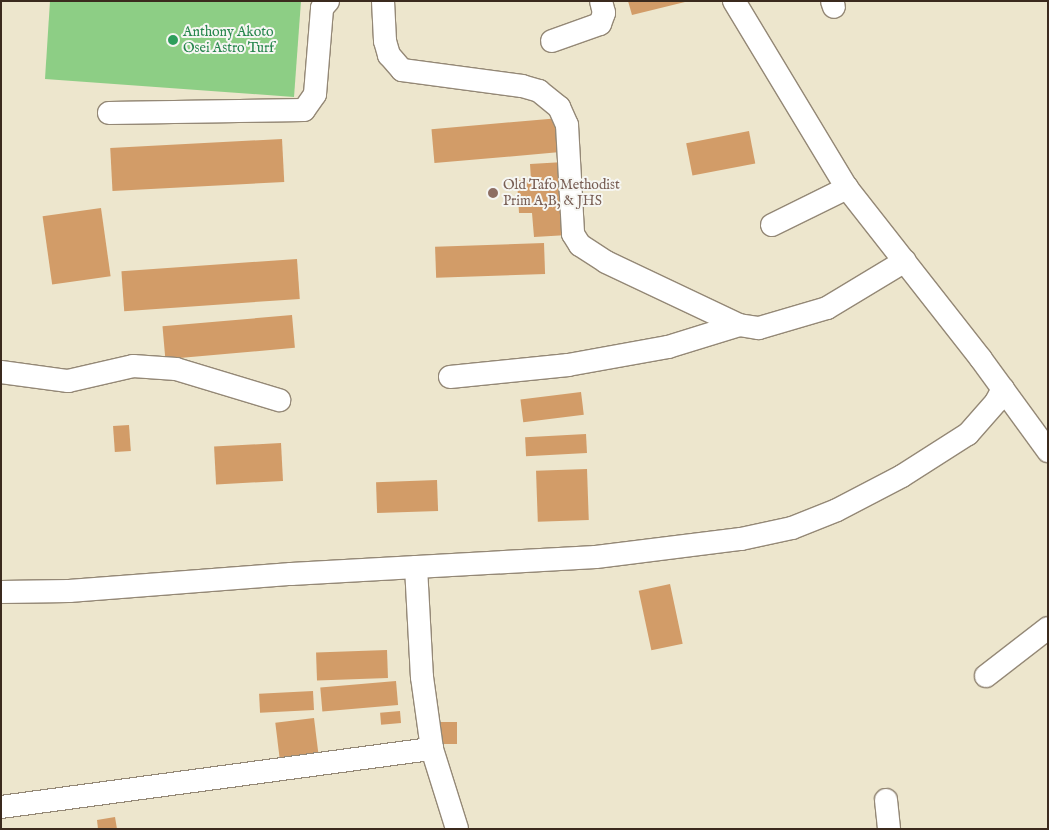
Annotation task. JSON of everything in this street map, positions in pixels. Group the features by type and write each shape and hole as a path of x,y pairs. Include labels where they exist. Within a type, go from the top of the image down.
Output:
{"street":[{"path":"109,113 304,110 315,94 322,8 328,1"},
{"path":"383,1 389,55 402,70 522,86 539,91 558,107 567,125 573,234 580,245 606,262 739,325 759,328 827,308 905,261"},
{"path":"552,40 600,24 604,13 601,1"},
{"path":"734,1 847,188 905,261 1048,451"},
{"path":"772,225 847,188"},
{"path":"450,378 568,365 650,350 739,325"},
{"path":"1,372 68,380 133,366 176,369 280,400"},
{"path":"1,592 69,591 416,567 596,557 741,539 792,528 837,510 902,476 968,434 996,402 1002,389"},
{"path":"416,567 422,677 432,749 457,829"},
{"path":"986,676 1048,628"},
{"path":"1,807 432,749"},
{"path":"886,800 889,829"}],"green space":[{"name":"Anthony Akoto Osei Astro Turf","path":"50,1 301,1 294,97 45,79"}],"building":[{"path":"628,1 685,1 685,2 632,15"},
{"path":"560,118 563,152 434,163 431,129"},
{"path":"749,131 755,163 692,176 686,143"},
{"path":"282,139 284,182 112,191 110,148"},
{"path":"564,162 568,235 534,237 532,213 519,213 517,180 531,180 530,164"},
{"path":"101,208 111,276 52,285 43,216"},
{"path":"544,243 545,274 436,278 435,247"},
{"path":"297,259 300,299 124,311 121,271"},
{"path":"292,315 295,348 165,359 162,326"},
{"path":"581,392 584,415 523,422 520,399"},
{"path":"129,425 131,451 115,452 113,426"},
{"path":"586,434 587,453 526,456 525,437"},
{"path":"281,443 283,481 216,484 214,447"},
{"path":"587,469 589,520 538,522 536,471"},
{"path":"437,480 438,511 377,513 376,482"},
{"path":"670,584 683,644 651,650 639,591"},
{"path":"387,650 388,678 317,680 316,652"},
{"path":"396,681 398,705 322,712 320,688"},
{"path":"313,691 314,710 260,713 259,694"},
{"path":"400,711 401,723 381,725 380,713"},
{"path":"314,718 318,753 280,757 275,723"},
{"path":"438,722 457,722 457,744 438,744"},
{"path":"115,817 117,829 98,829 97,820"}],"place":[{"name":"Anthony Akoto Osei Astro Turf","path":"173,40"},
{"name":"Old Tafo Methodist Prim A,B, & JHS","path":"493,193"}]}
